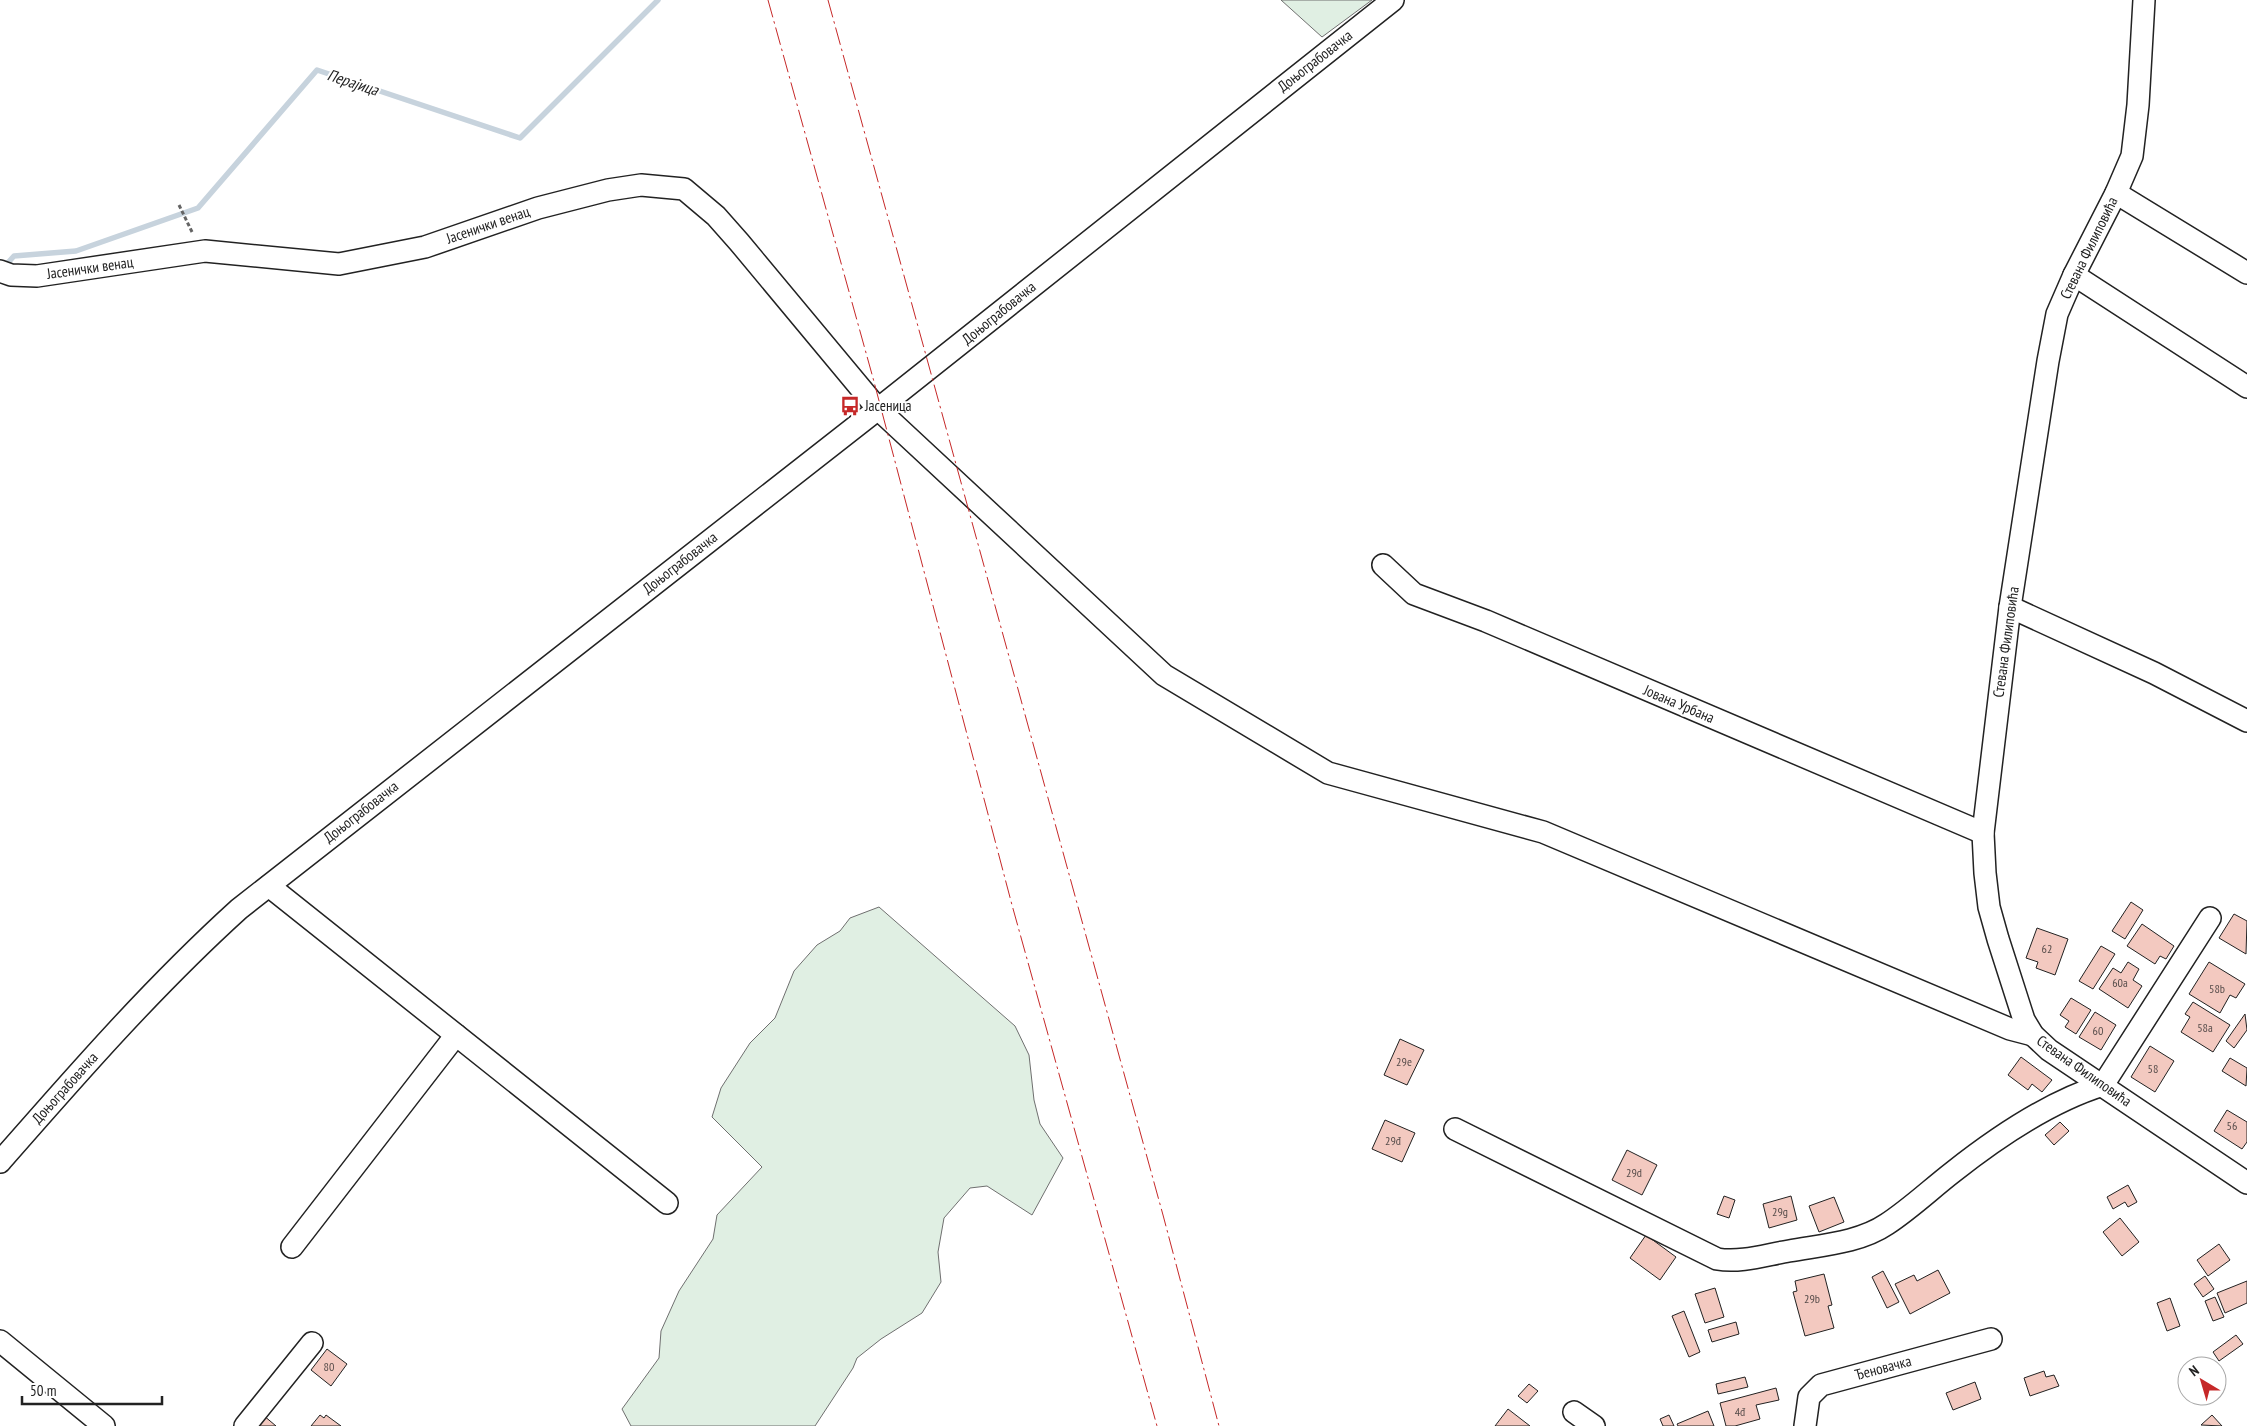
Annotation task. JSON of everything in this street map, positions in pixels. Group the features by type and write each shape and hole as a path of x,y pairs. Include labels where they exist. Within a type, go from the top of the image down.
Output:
{"street":[{"name":"Доњограбовачка","path":"0,1162 144,1000 192,952 268,886 878,409 1393,0"},
{"name":"Стевана Филиповића","path":"2144,0 2138,105 2132,156 2116,193 2074,274 2058,314 2048,361 2010,607 1983,833 1984,873 1989,907 2017,1002 2024,1020 2033,1035 2050,1050 2247,1183"},
{"name":"Јасенички венац","path":"5,273 37,276 205,251 339,264 425,247 538,208 608,190 641,185 684,189 699,199 739,242 878,409 1164,674 1328,774 1543,832 2010,1029 2033,1035"},
{"path":"2116,193 2247,273"},
{"path":"2074,274 2247,387"},
{"name":"Јована Урбана","path":"1383,565 1414,594 1495,625 1983,833"},
{"path":"2010,607 2154,673 2247,721"},
{"path":"268,886 668,1203"},
{"path":"1455,1129 1717,1258 1736,1261 1846,1240 1887,1225 1955,1170 2012,1131 2076,1094 2103,1085 2210,918"},
{"path":"292,1246 456,1035"},
{"name":"Ђеновачка","path":"1805,1426 1809,1397 1821,1385 1991,1338"},
{"path":"0,1341 104,1426"},
{"path":"246,1426 312,1343"},
{"path":"1574,1412 1594,1426"}],"path":[{"path":"179,205 193,234"}],"green space":[{"path":"1281,0 1372,0 1322,37"},
{"path":"879,907 1015,1026 1029,1055 1034,1100 1040,1124 1063,1158 1032,1215 987,1186 970,1188 944,1218 938,1252 941,1282 922,1313 881,1339 857,1358 853,1368 815,1426 631,1426 622,1409 659,1358 661,1331 679,1291 713,1239 717,1215 762,1167 712,1117 721,1088 750,1043 775,1018 794,971 817,945 840,931 850,918"}],"building":[{"path":"2131,902 2143,910 2125,939 2112,931"},
{"path":"2234,914 2247,921 2246,954 2219,938"},
{"path":"2142,924 2174,946 2166,959 2160,956 2155,964 2127,946"},
{"path":"2037,928 2068,939 2055,975 2036,968 2038,962 2026,958"},
{"path":"2101,946 2115,954 2093,989 2079,981"},
{"path":"2128,962 2139,969 2133,980 2142,986 2128,1008 2099,989 2113,968 2121,973"},
{"path":"2209,962 2245,984 2236,998 2230,995 2220,1013 2189,994"},
{"path":"2071,998 2091,1010 2076,1034 2065,1027 2069,1021 2060,1015"},
{"path":"2193,1002 2230,1025 2213,1052 2181,1032 2190,1017 2185,1014"},
{"path":"2095,1012 2116,1025 2101,1050 2079,1037"},
{"path":"2245,1014 2247,1030 2234,1048 2226,1041"},
{"path":"1400,1039 1424,1050 1407,1085 1384,1075"},
{"path":"2150,1046 2174,1061 2155,1092 2131,1077"},
{"path":"2021,1057 2052,1080 2042,1092 2032,1084 2028,1090 2008,1075"},
{"path":"2230,1058 2247,1068 2246,1086 2222,1071"},
{"path":"2227,1110 2247,1122 2247,1142 2242,1149 2214,1131"},
{"path":"1385,1120 1415,1133 1402,1162 1372,1149"},
{"path":"2060,1122 2069,1131 2054,1145 2045,1135"},
{"path":"1627,1150 1657,1165 1642,1195 1612,1180"},
{"path":"2128,1185 2137,1202 2128,1207 2125,1202 2113,1209 2107,1197"},
{"path":"1724,1196 1735,1200 1729,1218 1717,1214"},
{"path":"1791,1196 1797,1220 1769,1228 1763,1204"},
{"path":"1834,1197 1844,1222 1819,1232 1809,1206"},
{"path":"2120,1218 2139,1242 2122,1256 2103,1232"},
{"path":"1646,1235 1676,1257 1660,1280 1630,1258"},
{"path":"2219,1244 2230,1260 2208,1276 2197,1260"},
{"path":"1938,1270 1950,1293 1910,1314 1895,1284 1914,1275 1917,1281"},
{"path":"1883,1271 1899,1302 1887,1308 1872,1277"},
{"path":"1824,1274 1832,1305 1828,1306 1834,1328 1805,1336 1793,1292 1797,1291 1795,1281"},
{"path":"2205,1276 2214,1289 2203,1297 2194,1284"},
{"path":"2247,1281 2247,1303 2225,1313 2217,1293"},
{"path":"1715,1288 1724,1317 1705,1323 1695,1294"},
{"path":"2215,1297 2224,1317 2213,1321 2205,1301"},
{"path":"2170,1298 2180,1326 2167,1331 2157,1303"},
{"path":"1684,1311 1700,1352 1689,1357 1672,1316"},
{"path":"1736,1322 1739,1334 1712,1342 1708,1330"},
{"path":"2236,1335 2243,1344 2226,1356 2216,1356 2213,1352"},
{"path":"327,1349 347,1364 331,1386 311,1370"},
{"path":"2044,1371 2046,1377 2054,1375 2059,1386 2030,1396 2024,1378"},
{"path":"1745,1377 1748,1387 1718,1394 1716,1384"},
{"path":"1975,1382 1981,1399 1953,1410 1946,1393"},
{"path":"1529,1384 1538,1391 1527,1403 1518,1396"},
{"path":"1776,1388 1779,1400 1756,1405 1760,1419 1735,1426 1726,1426 1720,1403"},
{"path":"1508,1409 1530,1426 1495,1426"},
{"path":"1708,1411 1714,1426 1678,1426 1677,1424"},
{"path":"263,1415 276,1426 256,1426"},
{"path":"320,1415 324,1418 326,1415 341,1426 311,1426"},
{"path":"1669,1415 1674,1426 1663,1426 1660,1419"},
{"path":"2212,1415 2222,1426 2201,1425"}],"waterway":[{"name":"Перајица","path":"4,267 14,256 76,251 198,208 317,70 520,138 658,0"}],"power":[{"path":"768,0 873,378 1012,905 1157,1426"},
{"path":"828,0 1163,1215 1219,1426"}],"place":[{"name":"Јасеница","path":"850,406"}]}
